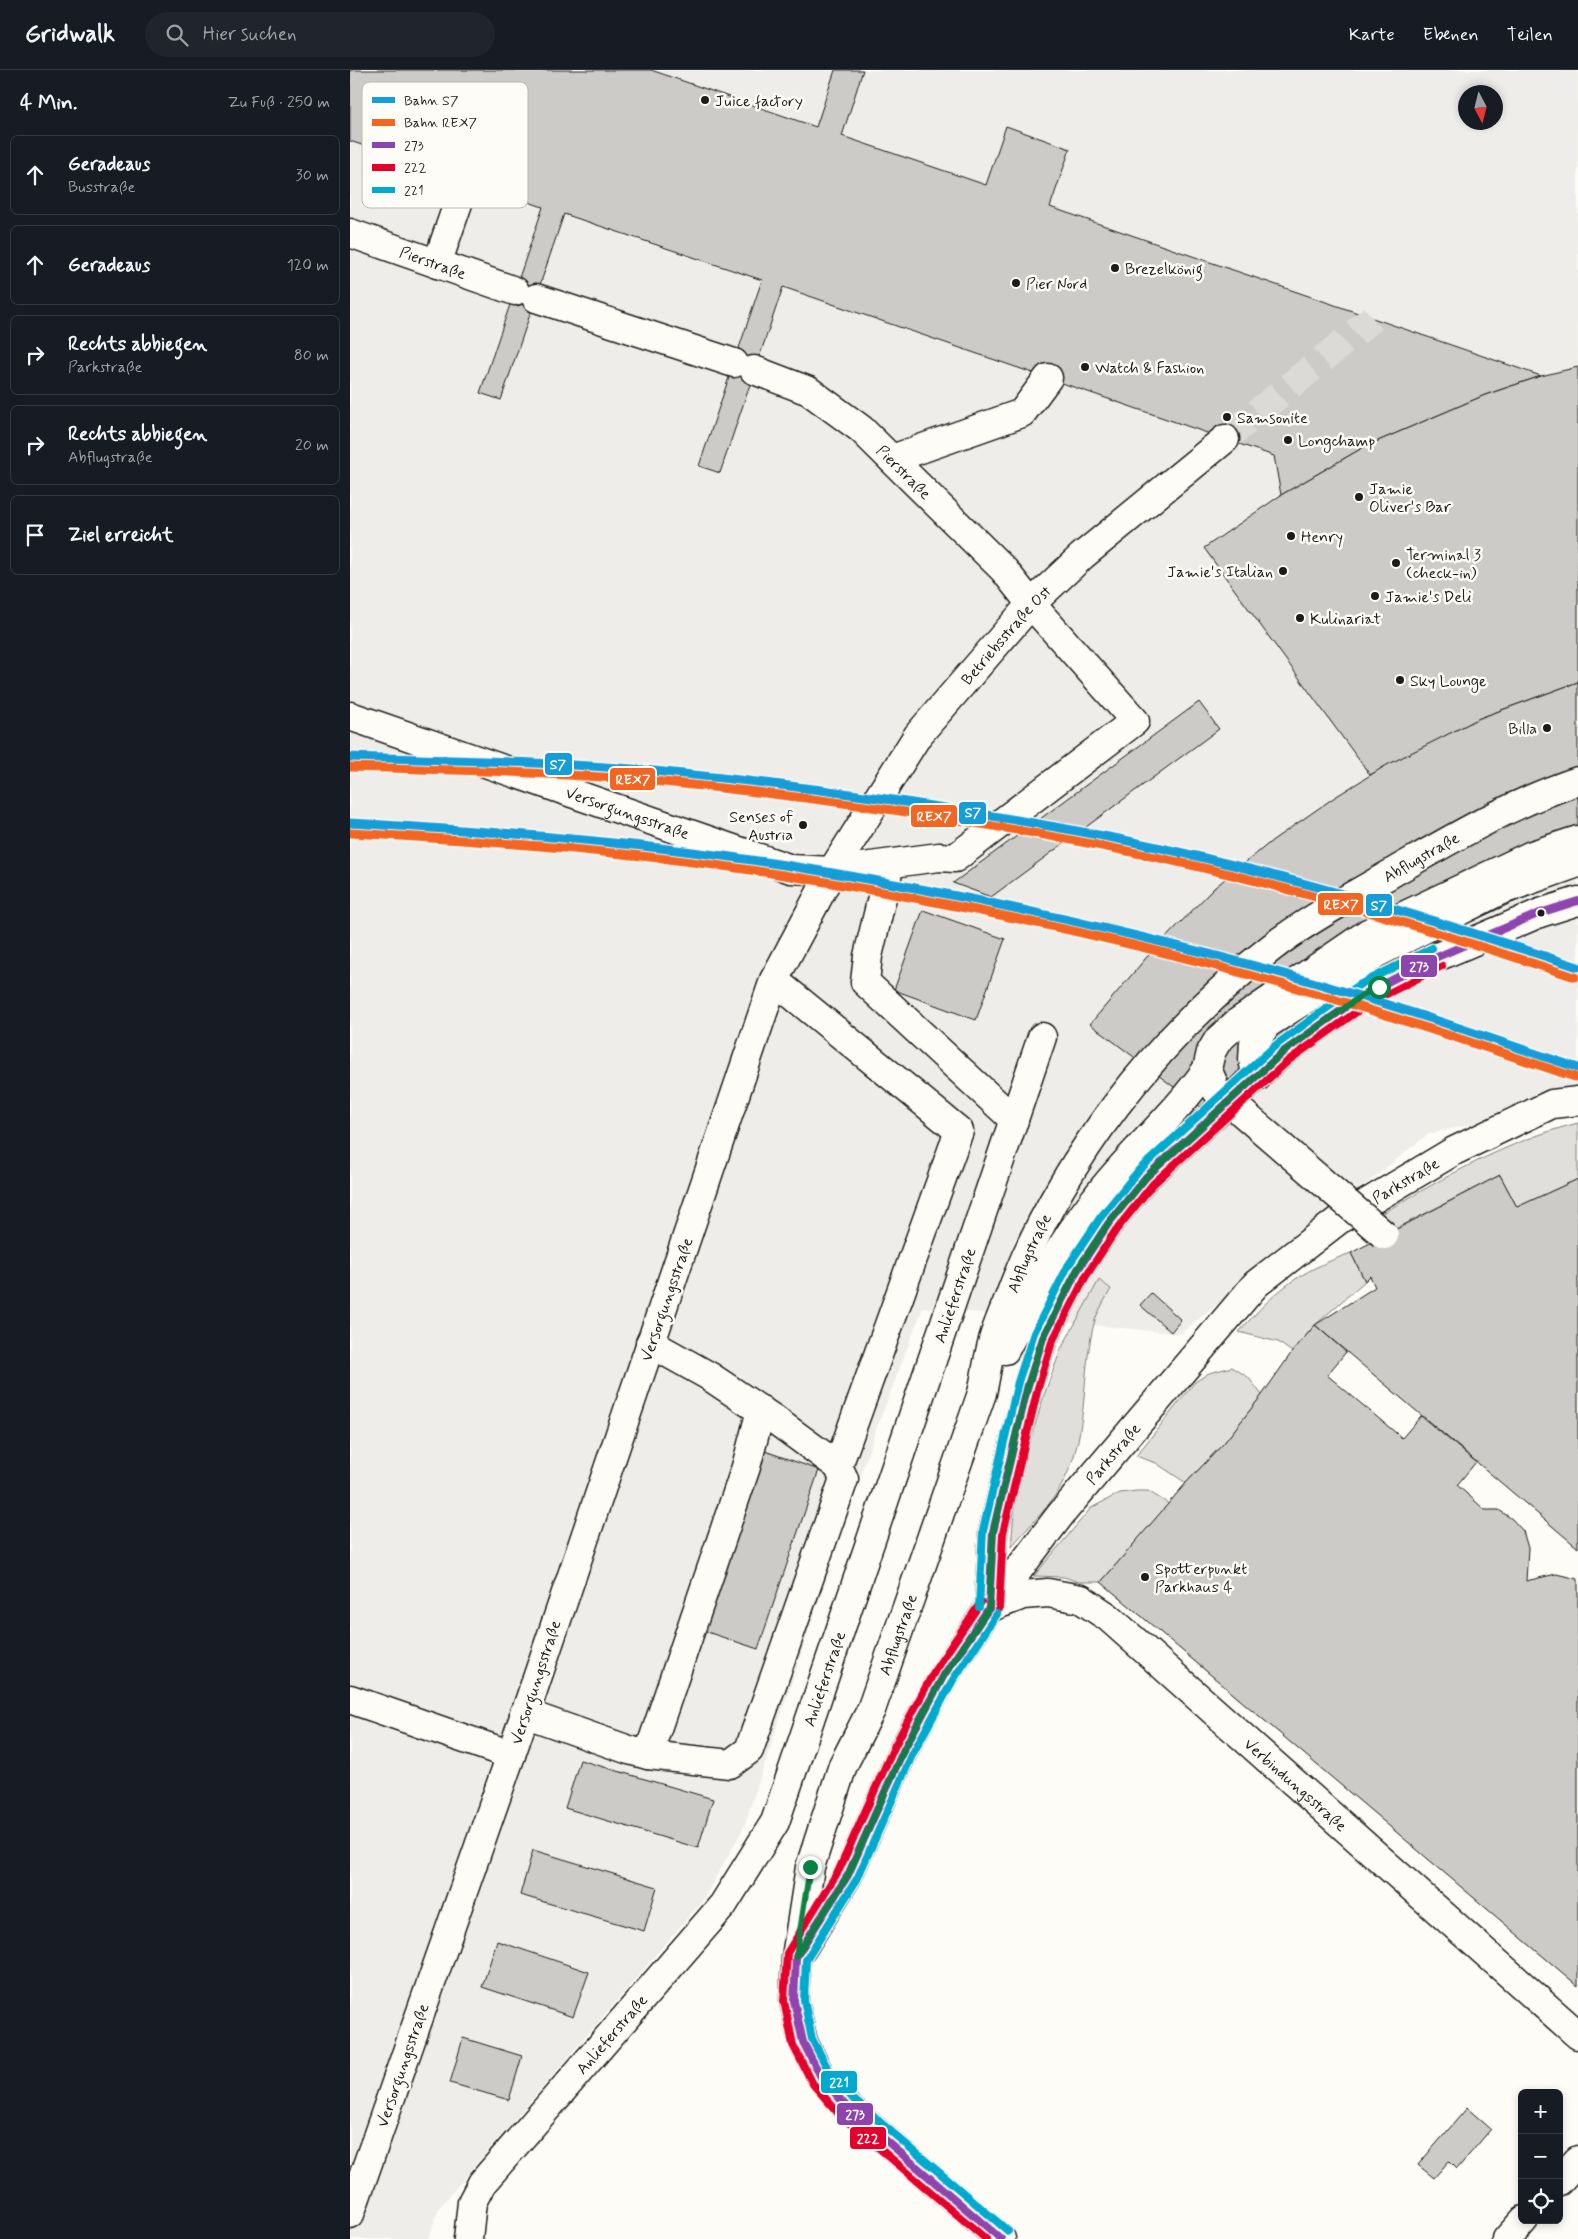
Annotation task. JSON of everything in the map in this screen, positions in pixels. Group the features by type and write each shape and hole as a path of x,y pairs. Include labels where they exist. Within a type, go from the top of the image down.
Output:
{"street":[{"path":"437,264 456,208"},
{"name":"Pierstraße","path":"350,233 744,367 809,391 862,429 1004,570 1031,604 1135,721 955,858 939,857 890,864"},
{"path":"892,459 1022,413 1048,378"},
{"name":"Betriebsstraße Ost","path":"832,871 918,735 1031,604 1082,556 1225,439"},
{"name":"Versorgungsstraße","path":"350,716 791,869 832,871 774,980 511,1756 350,2214"},
{"name":"Abflugstraße","path":"1001,2239 847,2107 821,2077 803,2042 794,2001 796,1957 810,1867 843,1765 871,1710 982,1393 993,1340 1017,1274 1044,1218 1077,1160 1146,1067 1179,1030 1229,982 1274,946 1344,901 1495,816 1578,781"},
{"path":"1384,1235 1212,1080 1211,1052 1218,1040 1238,1022 1368,933 1523,859 1578,840"},
{"path":"1258,1077 1253,1060 1254,1042 1267,1024 1377,953 1499,891 1578,863"},
{"path":"832,871 890,864 868,956 865,982 1014,1120"},
{"path":"989,1608 993,1532 1028,1385 1043,1338 1077,1270 1108,1224 1146,1177 1199,1127 1258,1077 1283,1052 1364,994 1437,957 1540,913 1578,901"},
{"path":"774,980 959,1131 838,1466"},
{"name":"Anlieferstraße","path":"468,2239 472,2202 482,2183 723,1905 775,1822 1042,1037"},
{"path":"982,1393 1033,1295 1058,1253 1095,1198 1192,1091 1212,1080"},
{"name":"Parkstraße","path":"796,1957 848,1875 904,1749 944,1675 989,1608 1061,1514 1256,1284 1340,1219 1454,1151 1552,1104 1578,1100"},
{"path":"524,1713 629,1750 648,1754 730,1764 750,1750 844,1479 838,1466 761,1410 709,1376 650,1343"},
{"path":"648,1754 746,1467 761,1410"},
{"name":"Verbindungsstraße","path":"989,1608 1023,1596 1048,1593 1081,1599 1108,1617 1578,2035"},
{"path":"1081,1599 1115,1594"},
{"path":"350,1699 511,1756"},
{"path":"1561,2179 1578,2160"},
{"path":"1507,2239 1520,2224"}],"shaded area":[{"path":"350,70 1578,70 1578,1100 1428,1134 1180,1334 923,1307 874,1435 743,1829 703,1900 439,2208 428,2239 350,2239"},
{"path":"1578,1123 1578,1179 1517,1207 1500,1175 1397,1228 1381,1214 1477,1161 1526,1140"},
{"path":"1351,1253 1365,1281 1315,1325 1292,1352 1278,1342 1239,1332 1276,1294 1289,1284 1316,1267"},
{"path":"1099,1280 1111,1289 1095,1320 1090,1340 1081,1422 1072,1462 1064,1481 1053,1499 1011,1547 1016,1489 1044,1395 1061,1349"},
{"path":"1232,1367 1248,1377 1262,1395 1224,1443 1186,1483 1156,1463 1136,1456 1195,1382 1209,1373"},
{"path":"1148,1491 1169,1504 1101,1582 1078,1582 1064,1577 1034,1576 1091,1508 1120,1493"}],"building":[{"name":"Pier Nord","path":"350,70 651,70 816,127 835,70 863,70 842,136 986,185 1006,126 1070,149 1050,207 1541,376 1485,395 1364,447 1281,495 1274,456 783,287 720,473 699,466 762,280 564,214 501,400 480,393 543,207 528,202 528,82 362,82 362,145 350,141"},
{"name":"Terminal 3 (check-in)","path":"1578,367 1578,682 1480,718 1370,775 1204,548 1281,495 1364,447 1485,395 1541,376"},
{"path":"1578,682 1578,877 1509,904 1417,947 1387,965 1297,1025 1239,1070 1202,1108 1090,1024 1146,958 1214,888 1273,840 1335,797 1385,766 1480,718"},
{"path":"1199,702 1219,729 991,897 953,883"},
{"path":"923,910 1005,939 976,1020 894,990"},
{"path":"1500,1175 1517,1207 1578,1179 1578,1548 1315,1325 1375,1287 1370,1276 1365,1281 1351,1253"},
{"path":"1151,1293 1181,1320 1171,1332 1140,1305"},
{"path":"1315,1325 1346,1352 1327,1375 1402,1438 1421,1416 1476,1462 1457,1485 1485,1510 1499,1510 1512,1519 1523,1531 1528,1548 1526,1581 1556,1574 1578,1579 1578,1986 1101,1582 1186,1483 1224,1443 1262,1395 1292,1352"},
{"path":"765,1451 819,1470 758,1649 704,1631"},
{"path":"580,1760 713,1799 698,1848 565,1808"},
{"path":"533,1850 657,1887 644,1931 520,1895"},
{"path":"497,1941 589,1972 573,2017 482,1987"},
{"path":"463,2038 522,2056 509,2100 450,2083"},
{"path":"1467,2108 1491,2129 1457,2169 1449,2161 1434,2178 1418,2165"}],"tunnel":[{"path":"1225,439 1373,318"}],"rail line":[{"name":"S7","path":"350,757 468,760 664,772 838,792 1010,819 1124,840 1239,866 1353,897 1578,967"},
{"name":"REX7","path":"350,767 467,770 663,782 836,802 1008,828 1180,862 1237,876 1407,923 1575,977"},
{"name":"S7","path":"350,823 527,835 645,846 821,871 936,892 1107,929 1277,972 1391,1006 1578,1068"},
{"name":"REX7","path":"350,833 527,845 644,856 820,881 935,902 1105,938 1275,982 1388,1016 1575,1077"}],"transit line":[{"name":"273","path":"989,1608 993,1532 1028,1385 1043,1338 1077,1271 1108,1224 1146,1177 1283,1052 1364,994 1437,957 1540,913 1578,901"},
{"name":"221","path":"979,1607 983,1531 1018,1382 1034,1333 1068,1266 1100,1218 1139,1170 1276,1045 1359,985 1432,948"},
{"name":"222","path":"999,1609 1003,1533 1038,1388 1052,1342 1086,1276 1116,1230 1153,1184 1289,1060 1369,1003 1442,966"},
{"name":"222","path":"981,1602 935,1670 895,1745 839,1870 787,1953 784,2001 793,2045 813,2084 840,2115 986,2239"},
{"name":"273","path":"989,1608 944,1675 904,1749 848,1875 796,1957 794,2001 803,2042 821,2077 847,2107 1001,2239"},
{"name":"221","path":"997,1614 953,1680 913,1753 857,1879 806,1960 804,2000 812,2039 829,2071 854,2100 1008,2231"}],"place":[{"name":"Juice factory","path":"705,100"},
{"name":"Brezelkönig","path":"1115,268"},
{"name":"Pier Nord","path":"1016,283"},
{"name":"Watch & Fashion","path":"1085,367"},
{"name":"Samsonite","path":"1227,417"},
{"name":"Longchamp","path":"1288,440"},
{"name":"Jamie Oliver's Bar","path":"1359,497"},
{"name":"Henry","path":"1291,536"},
{"name":"Terminal 3 (check-in)","path":"1396,563"},
{"name":"Jamie's Italian","path":"1283,571"},
{"name":"Jamie's Deli","path":"1375,596"},
{"name":"Kulinariat","path":"1300,618"},
{"name":"Sky Lounge","path":"1400,680"},
{"name":"Billa","path":"1547,728"},
{"name":"Senses of Austria","path":"803,825"},
{"name":"Spotterpunkt Parkhaus 4","path":"1145,1577"}],"route":[{"path":"810,1867 796,1957 848,1875 904,1749 944,1675 989,1608 993,1532 1028,1385 1043,1338 1077,1270 1108,1224 1146,1177 1199,1127 1258,1077 1283,1052 1364,994 1379,987"}]}
